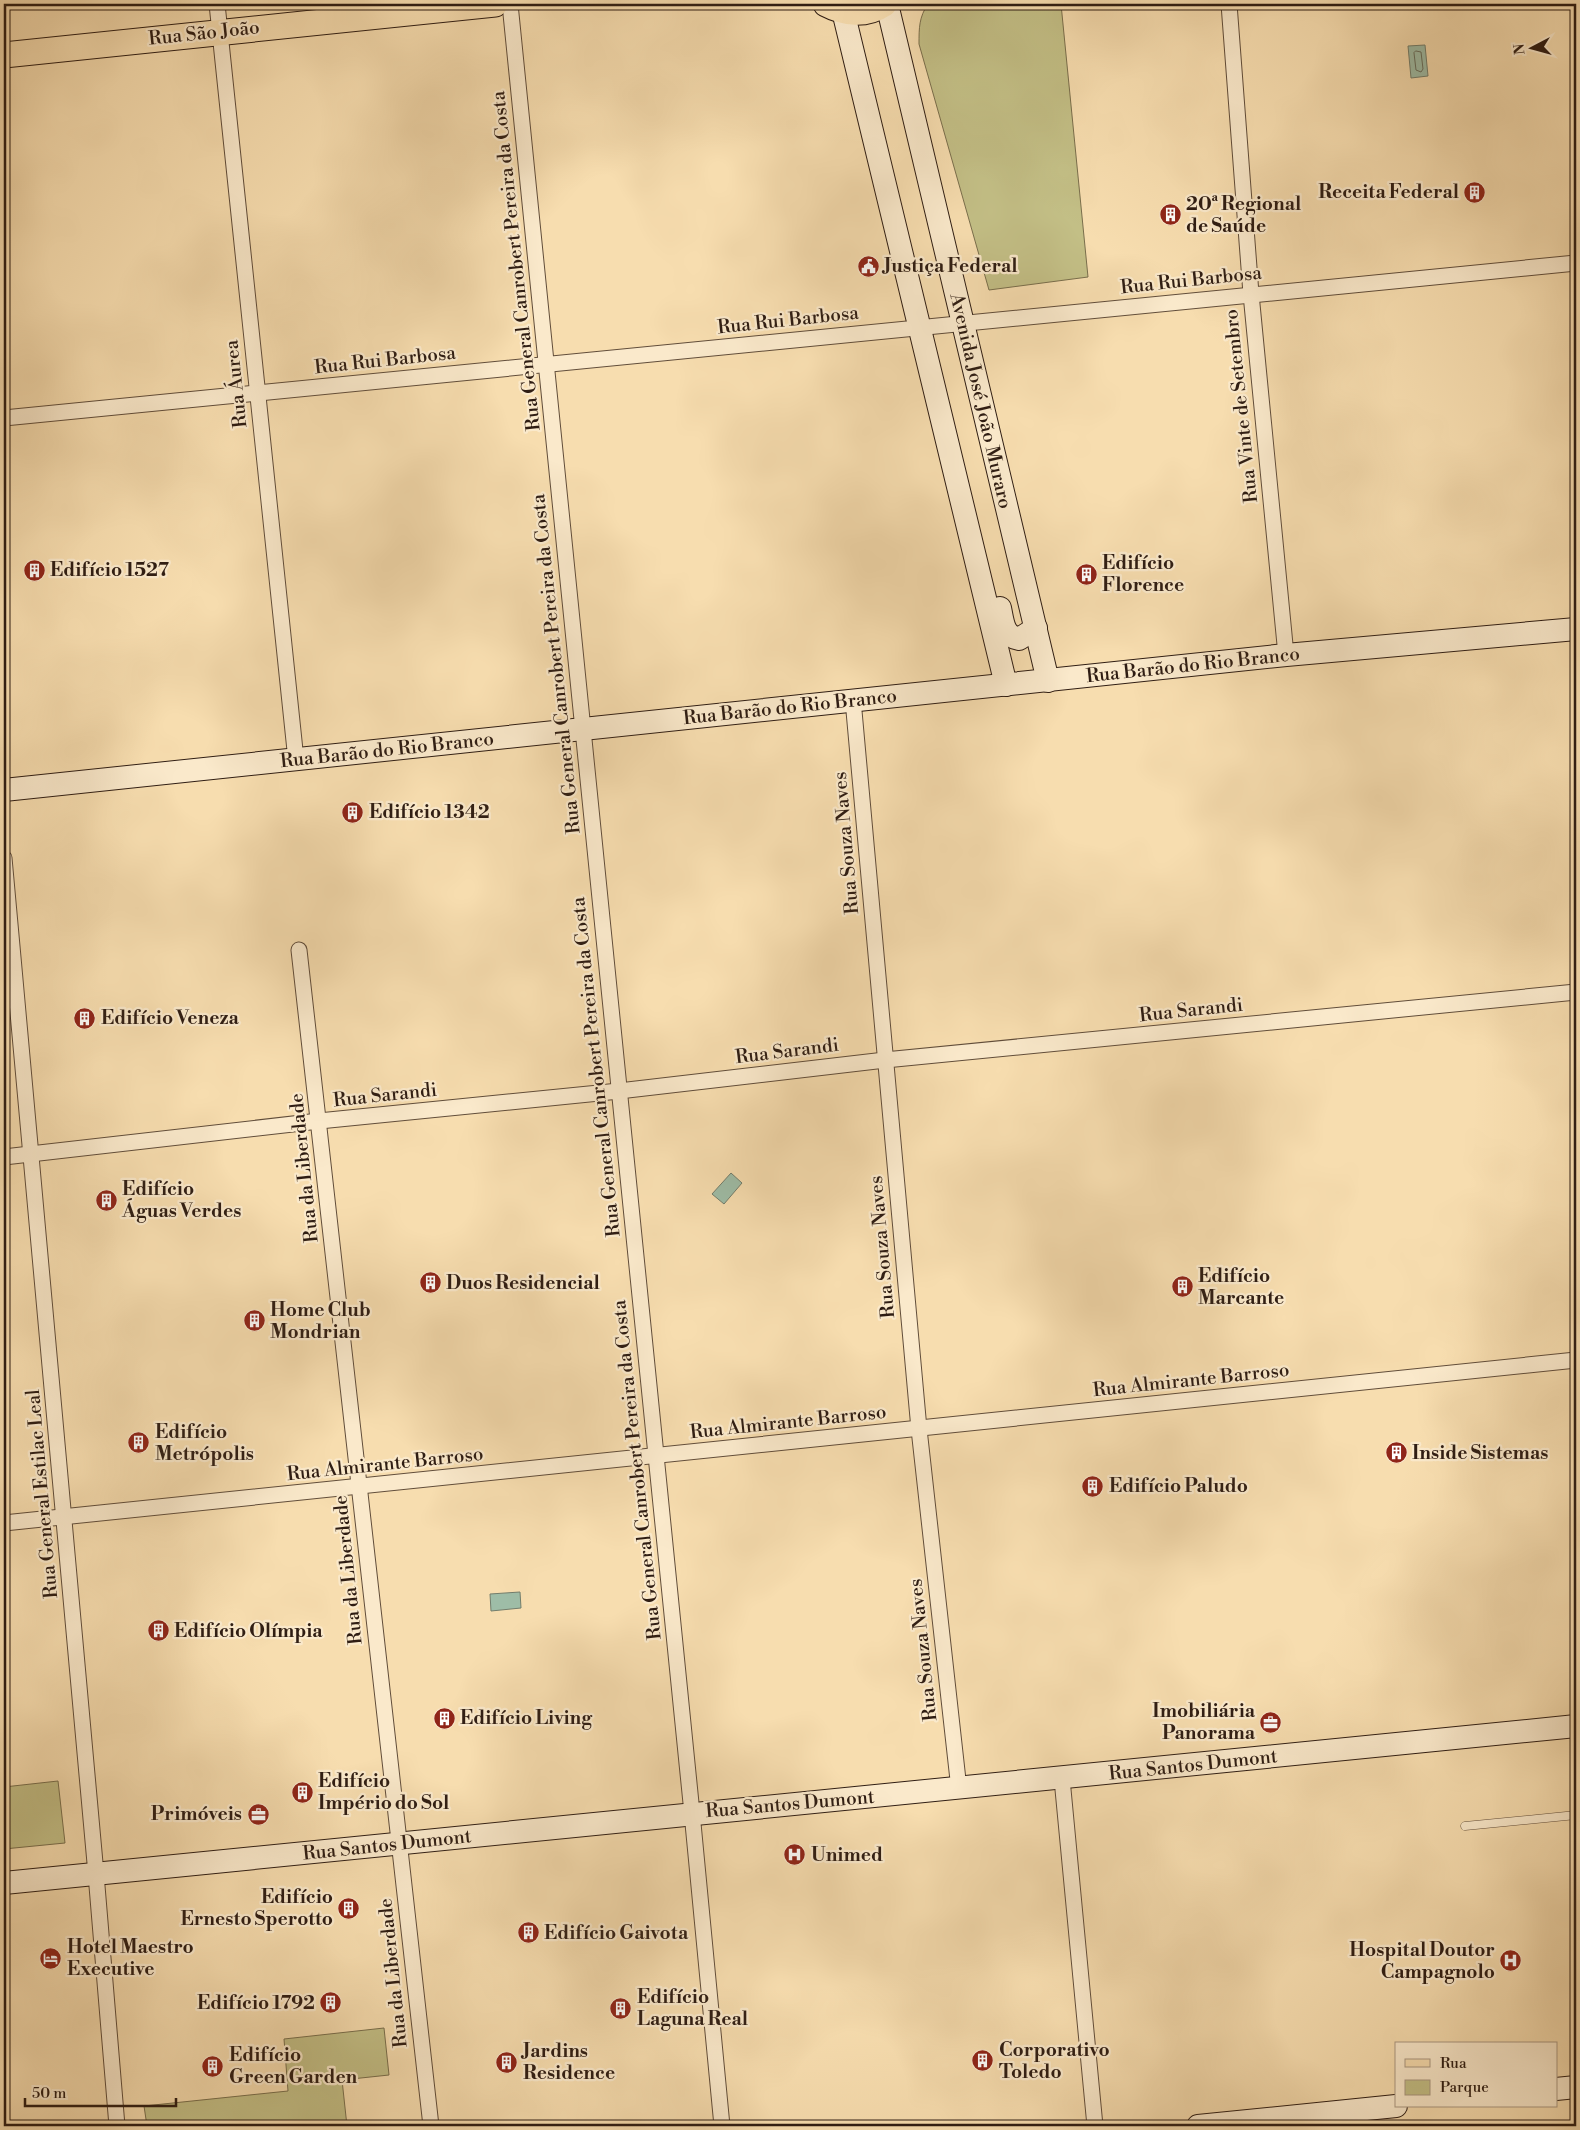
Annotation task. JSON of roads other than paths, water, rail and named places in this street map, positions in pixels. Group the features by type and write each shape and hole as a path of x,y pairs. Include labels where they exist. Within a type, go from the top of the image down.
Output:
{"main road":[{"name":"Rua São João","path":"4,55 220,31 494,4"},
{"path":"832,6 866,12 886,4"}],"street":[{"name":"Rua Áurea","path":"217,4 296,760"},
{"name":"Rua General Canrobert Pereira da Costa","path":"510,4 722,2126"},
{"name":"Avenida José João Muraro","path":"886,4 1048,681"},
{"name":"Rua Vinte de Setembro","path":"1228,4 1251,294 1286,655"},
{"path":"832,6 920,327 1006,685"},
{"name":"Rua Rui Barbosa","path":"4,418 1576,263"},
{"path":"968,529 992,574 1006,632 1012,638 1019,639 1036,628"},
{"name":"Rua Barão do Rio Branco","path":"4,790 1286,655 1576,629"},
{"name":"Rua Souza Naves","path":"853,700 919,1429 959,1788"},
{"name":"Rua General Estilac Leal","path":"4,858 96,1874 116,2126"},
{"name":"Rua da Liberdade","path":"299,950 431,2126"},
{"name":"Rua Sarandi","path":"4,1157 319,1121 619,1091 885,1060 1576,992"},
{"name":"Rua Almirante Barroso","path":"4,1523 1576,1360"},
{"name":"Rua Santos Dumont","path":"4,1883 692,1813 1062,1779 1576,1726"},
{"path":"1062,1779 1095,2126"},
{"path":"1558,2089 1576,2087"},
{"path":"1198,2126 1395,2106"}],"lane":[{"path":"1465,1826 1576,1815"}],"water":[{"path":"1425,45 1428,76 1411,78 1408,46"},
{"path":"731,1173 742,1183 724,1204 712,1194"},
{"path":"520,1592 521,1608 491,1611 490,1594"}],"place":[{"name":"Receita Federal","path":"1475,192"},
{"name":"20ª Regional de Saúde","path":"1170,215"},
{"name":"Justiça Federal","path":"868,266"},
{"name":"Edifício 1527","path":"34,570"},
{"name":"Edifício Florence","path":"1086,574"},
{"name":"Edifício 1342","path":"353,812"},
{"name":"Edifício Veneza","path":"85,1018"},
{"name":"Edifício Águas Verdes","path":"106,1200"},
{"name":"Duos Residencial","path":"430,1283"},
{"name":"Edifício Marcante","path":"1182,1287"},
{"name":"Home Club Mondrian","path":"254,1321"},
{"name":"Edifício Metrópolis","path":"139,1443"},
{"name":"Inside Sistemas","path":"1396,1453"},
{"name":"Edifício Paludo","path":"1093,1486"},
{"name":"Edifício Olímpia","path":"158,1631"},
{"name":"Edifício Living","path":"444,1718"},
{"name":"Imobiliária Panorama","path":"1271,1722"},
{"name":"Edifício Império do Sol","path":"302,1792"},
{"name":"Primóveis","path":"258,1814"},
{"name":"Unimed","path":"795,1855"},
{"name":"Edifício Ernesto Sperotto","path":"349,1908"},
{"name":"Edifício Gaivota","path":"528,1933"},
{"name":"Hotel Maestro Executive","path":"51,1958"},
{"name":"Hospital Doutor Campagnolo","path":"1511,1961"},
{"name":"Edifício 1792","path":"331,2003"},
{"name":"Edifício Laguna Real","path":"621,2008"},
{"name":"Corporativo Toledo","path":"983,2061"},
{"name":"Jardins Residence","path":"507,2062"},
{"name":"Edifício Green Garden","path":"213,2066"}]}
